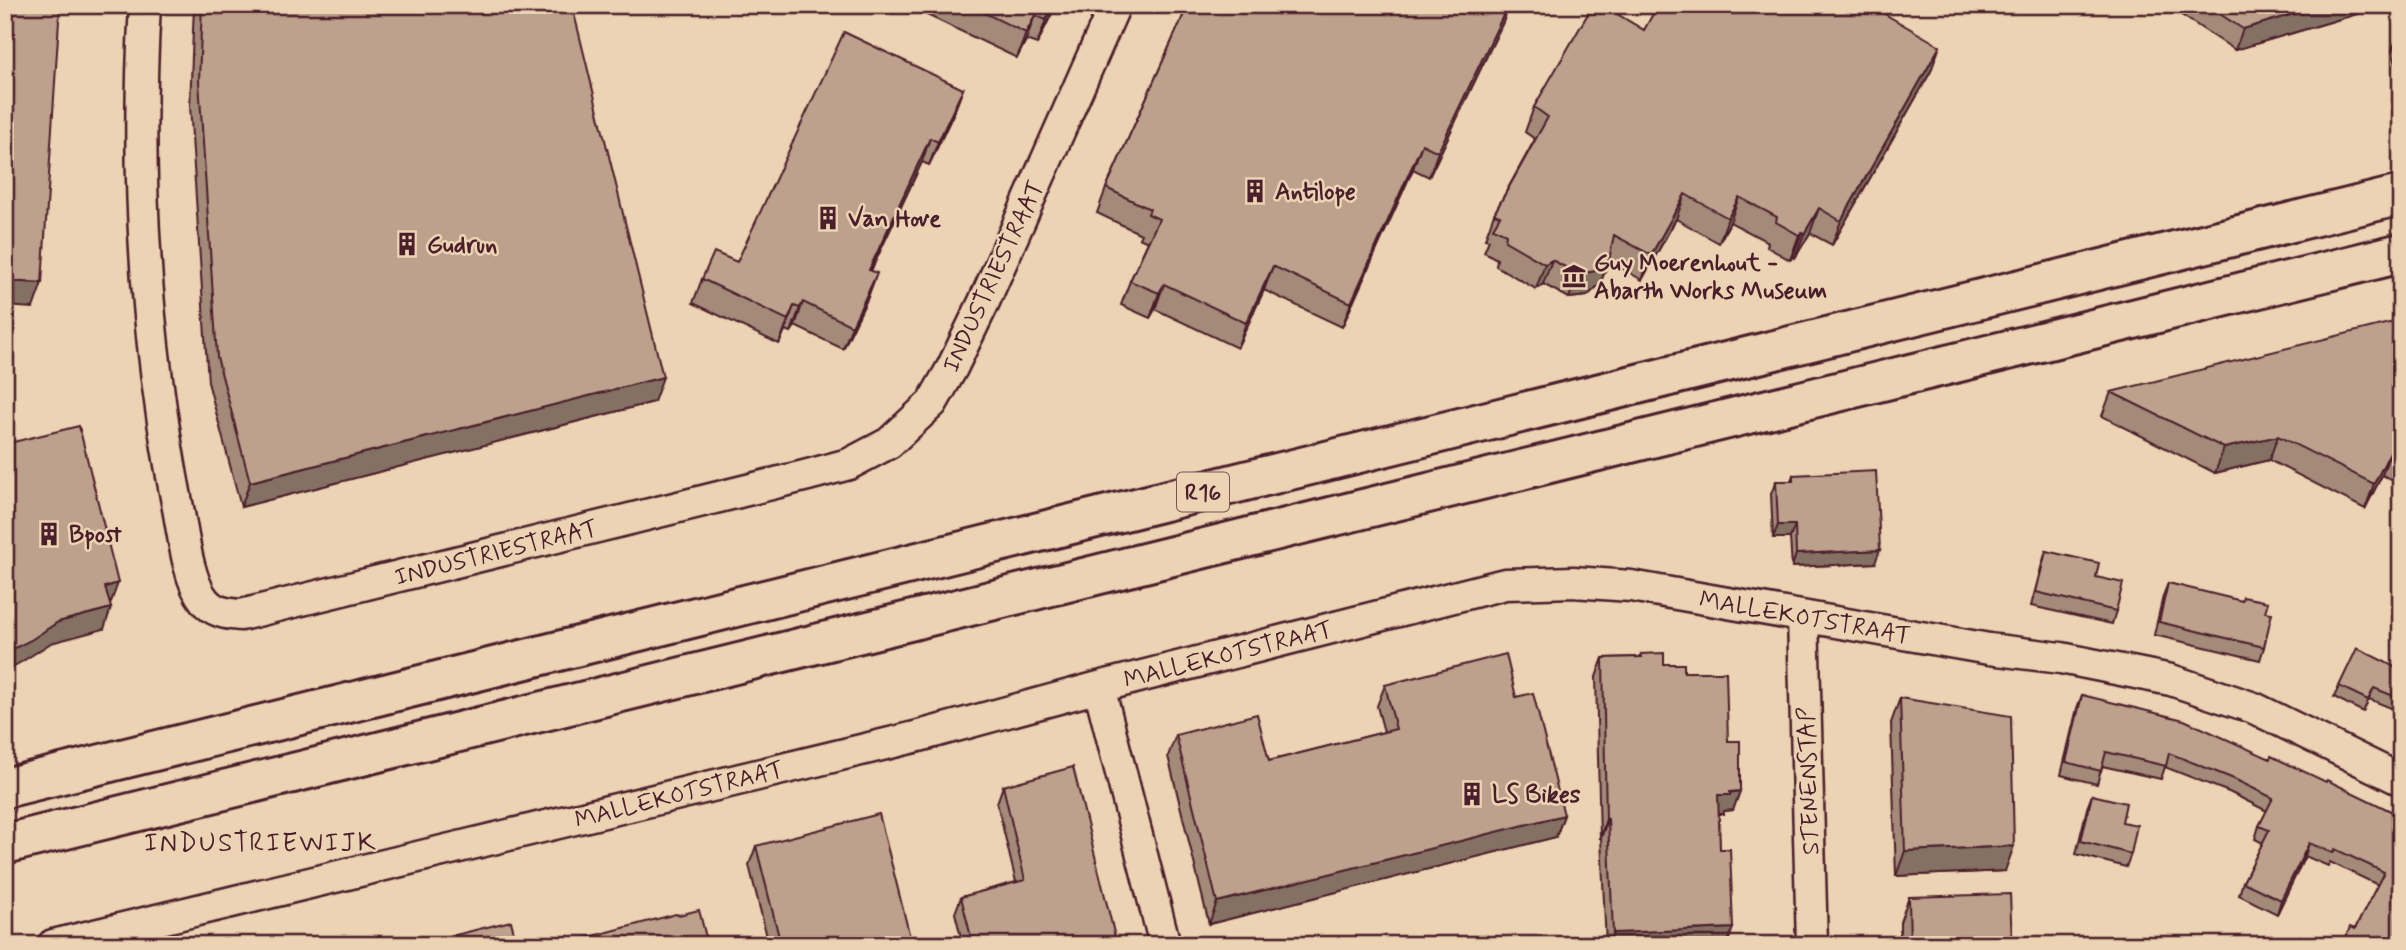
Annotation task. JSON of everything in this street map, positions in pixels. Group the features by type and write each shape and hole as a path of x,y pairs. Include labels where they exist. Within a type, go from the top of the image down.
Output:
{"highway":[{"name":"R16","path":"5,788 2401,195"},
{"name":"R16","path":"5,844 2401,253"}],"street":[{"name":"INDUSTRIESTRAAT","path":"145,5 141,144 145,278 163,433 188,561 202,598 211,608 242,615 808,475 849,464 889,443 932,403 952,368 1115,5"},
{"name":"MALLEKOTSTRAAT","path":"53,945 906,740 1099,687 1505,584 1573,582 1631,586 1989,649 2061,658 2171,680 2254,708 2401,780"},
{"name":"STENENSTAP","path":"1803,617 1812,945"},
{"path":"1099,687 1165,945"}],"building":[{"path":"5,5 60,5 42,283 5,281"},
{"name":"Gudrun","path":"202,5 572,5 663,377 250,482 217,357 199,81"},
{"path":"968,5 1053,5 1046,20 1035,15 1026,33"},
{"path":"1188,5 1508,5 1438,152 1422,144 1351,303 1273,266 1246,323 1164,284 1159,293 1130,281 1159,219 1148,214 1150,209 1106,188"},
{"path":"1593,5 1602,5 1644,30 1658,5 1869,5 1940,46 1841,221 1819,208 1804,234 1802,232 1799,235 1776,222 1777,217 1739,197 1728,218 1685,194 1651,255 1614,235 1609,260 1596,271 1578,274 1552,260 1545,264 1505,241 1506,234 1493,228 1500,216 1494,214 1548,117 1534,107"},
{"path":"2206,5 2324,5 2243,29"},
{"name":"Van Hove","path":"844,32 963,89 938,142 930,138 869,270 877,273 852,326 803,302 800,308 794,306 788,320 702,279 714,252 737,262"},
{"path":"2393,322 2401,326 2401,455 2391,450 2374,484 2278,436 2224,448 2111,392"},
{"name":"Bpost","path":"79,426 118,583 105,587 111,608 58,622 5,653 5,444"},
{"path":"1876,471 1880,550 1796,554 1795,525 1778,525 1776,481 1793,481 1793,475"},
{"path":"2046,551 2099,563 2096,577 2123,583 2116,611 2036,592"},
{"path":"2168,583 2242,601 2243,597 2268,602 2265,612 2272,613 2264,647 2159,622"},
{"path":"2357,648 2401,670 2401,699 2374,688 2368,700 2339,686"},
{"path":"1664,653 1664,664 1684,664 1684,672 1726,672 1728,741 1740,741 1740,791 1730,792 1730,795 1718,795 1720,849 1730,849 1733,928 1613,933 1606,819 1603,658 1642,657 1641,654"},
{"path":"1506,654 1516,697 1533,693 1564,815 1217,902 1176,735 1257,714 1269,761 1396,729 1385,685"},
{"path":"2082,695 2184,720 2270,759 2271,756 2326,782 2327,780 2401,816 2401,945 2390,945 2375,937 2371,945 2343,945 2350,927 2355,929 2384,872 2335,849 2333,853 2309,843 2281,900 2243,882 2269,830 2259,826 2273,798 2169,753 2166,766 2106,752 2101,771 2066,762"},
{"path":"1900,698 2011,716 2014,846 1905,851"},
{"path":"1073,767 1117,945 973,945 961,897 1025,880 1003,786"},
{"path":"2092,795 2126,803 2122,822 2137,825 2131,854 2081,841"},
{"path":"879,814 912,945 781,945 756,846"},
{"path":"2010,894 2012,945 1910,945 1909,897"},
{"path":"699,910 708,945 559,945 676,914"},
{"path":"511,921 517,945 416,945"},
{"path":"545,938 547,945 518,945"}],"place":[{"name":"Antilope","path":"1255,191"},
{"name":"Van Hove","path":"828,218"},
{"name":"Gudrun","path":"407,244"},
{"name":"Guy Moerenhout - Abarth Works Museum","path":"1574,276"},
{"name":"Bpost","path":"49,534"},
{"name":"LS Bikes","path":"1472,794"}],"district":[{"name":"INDUSTRIEWIJK","path":"261,842"}]}
